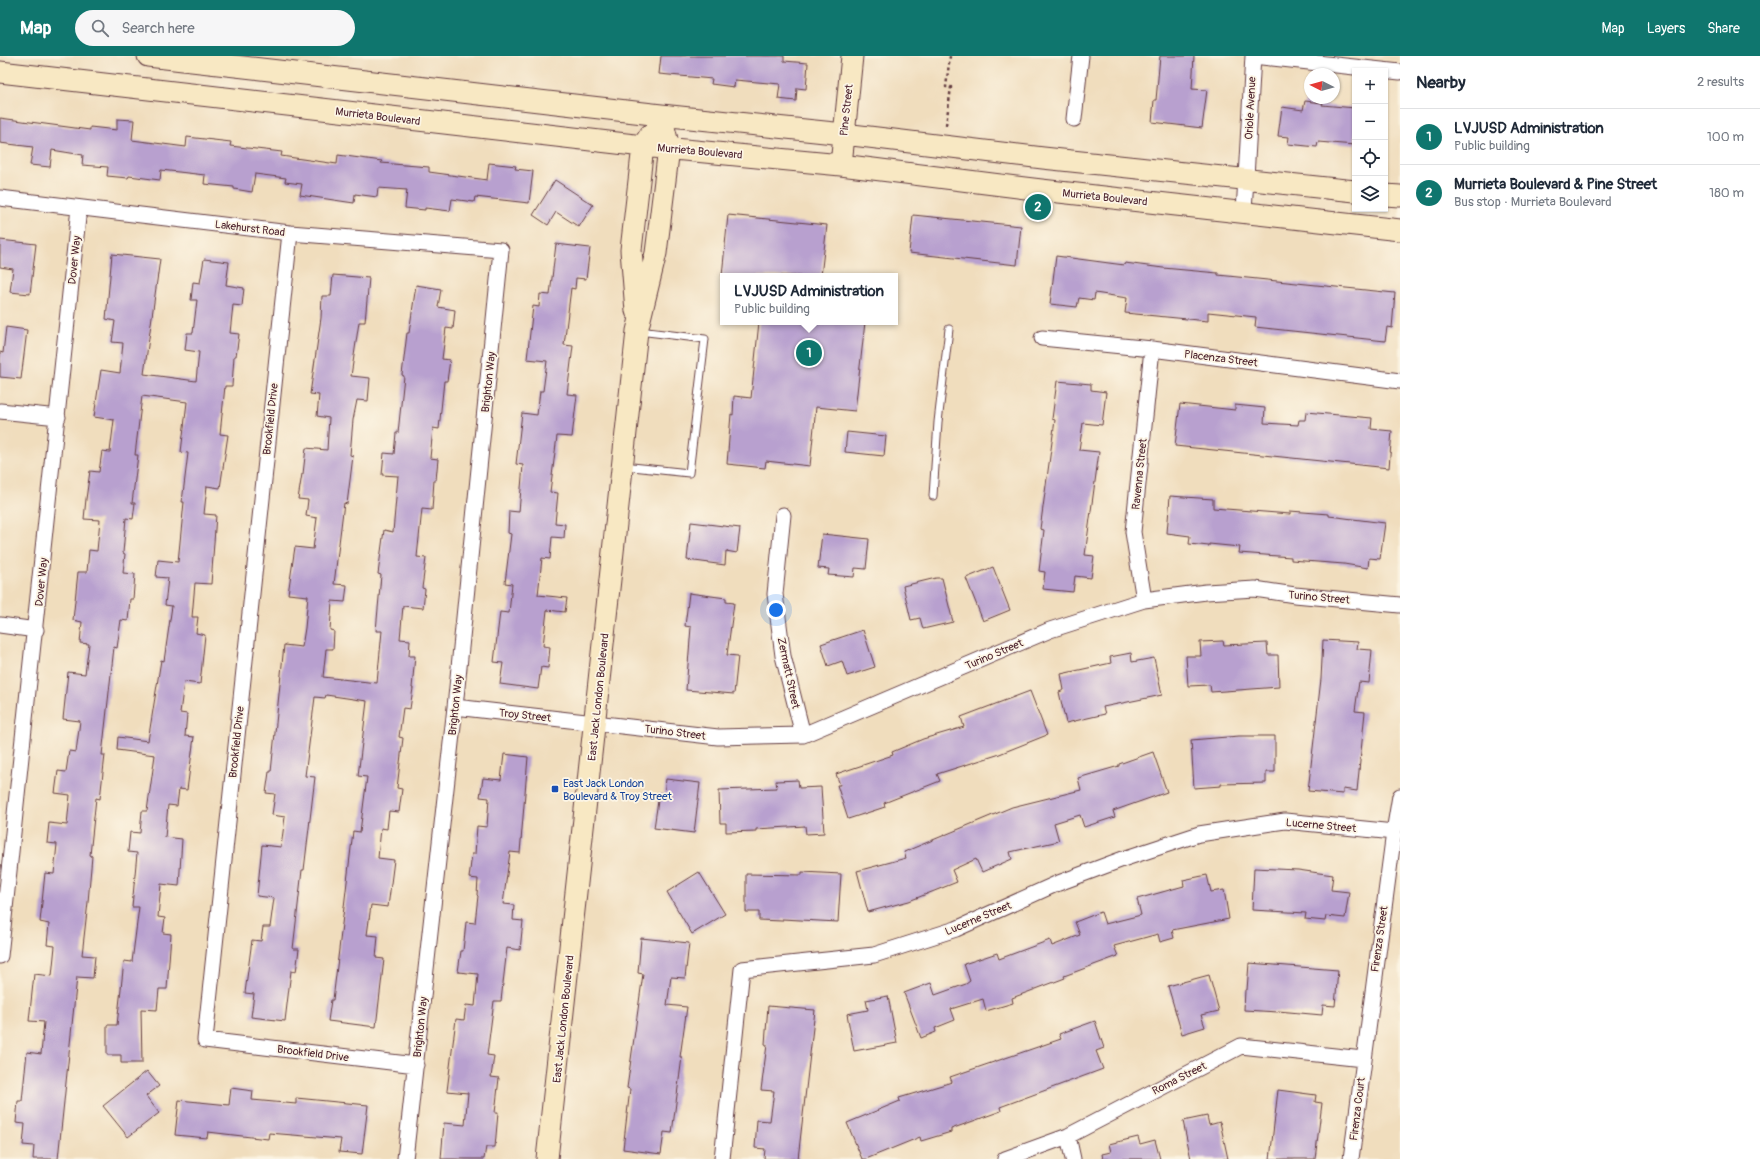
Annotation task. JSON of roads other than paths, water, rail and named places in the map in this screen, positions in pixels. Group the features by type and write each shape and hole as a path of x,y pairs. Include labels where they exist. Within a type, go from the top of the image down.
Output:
{"main road":[{"path":"148,56 661,115 844,134 1043,158 1352,191"},
{"name":"Pine Street","path":"841,165 852,56"},
{"name":"Murrieta Boulevard","path":"0,72 643,146 841,165 1041,190 1400,230"},
{"name":"East Jack London Boulevard","path":"638,331 631,250 643,146 661,115"},
{"name":"East Jack London Boulevard","path":"547,1159 638,331 656,253 668,148 661,115"},
{"path":"1388,195 1400,196"}],"street":[{"path":"1074,119 1081,56"},
{"name":"Oriole Avenue","path":"1244,212 1253,56 1400,72"},
{"name":"Lakehurst Road","path":"0,198 290,233 501,250"},
{"name":"Dover Way","path":"0,956 7,839 36,630 79,208"},
{"name":"Brookfield Drive","path":"290,233 205,1040 416,1065"},
{"name":"Brighton Way","path":"405,1159 455,707 501,250"},
{"name":"Placenza Street","path":"1042,338 1152,349 1400,381"},
{"name":"Ravenna Street","path":"1144,600 1133,532 1152,349"},
{"path":"0,411 58,417"},
{"name":"Zermatt Street","path":"784,515 775,594 783,656 803,735"},
{"name":"Turino Street","path":"595,722 718,737 803,735 1050,630 1144,600 1206,592 1255,589 1295,596 1400,605"},
{"path":"0,625 36,630"},
{"name":"Troy Street","path":"455,707 595,722"},
{"name":"Firenza Street","path":"1363,1058 1400,796"},
{"name":"Lucerne Street","path":"722,1159 742,969 874,955 956,929 1056,884 1123,859 1199,834 1285,821 1394,832"},
{"name":"Roma Street","path":"1005,1159 1068,1136 1241,1046 1363,1058"},
{"name":"Firenza Court","path":"1351,1159 1363,1058"},
{"path":"1068,1136 1073,1159"}],"lane":[{"path":"933,496 938,422 949,329"},
{"path":"623,466 689,473 705,339 638,331"}],"place":[{"name":"Murrieta Boulevard & Pine Street","path":"1038,207"},
{"name":"LVJUSD Administration","path":"809,353"},
{"name":"East Jack London Boulevard & Troy Street","path":"555,789"}]}
